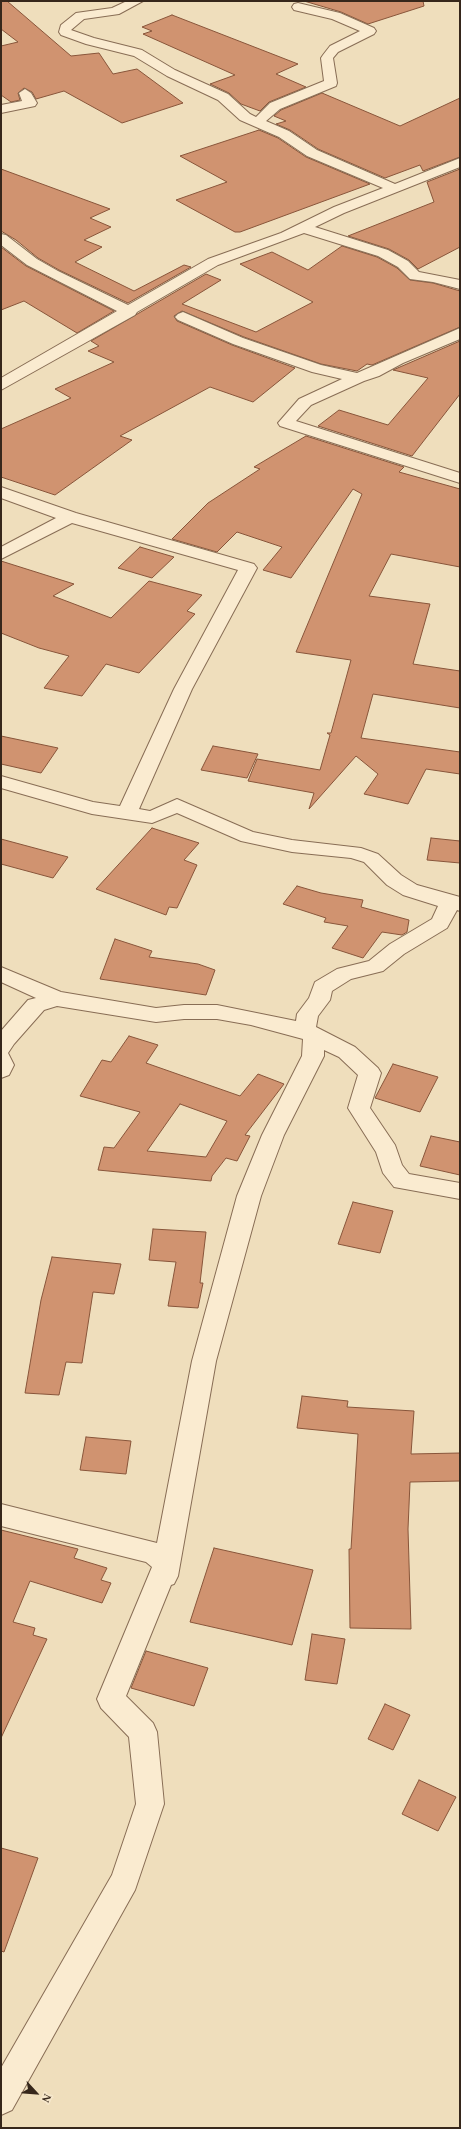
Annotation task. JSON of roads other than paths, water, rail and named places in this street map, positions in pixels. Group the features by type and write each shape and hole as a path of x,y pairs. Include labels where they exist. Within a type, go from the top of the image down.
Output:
{"street":[{"path":"137,1 115,11 80,16 65,28 65,32 90,41 138,53 171,73 223,97 245,117 284,134 312,153 396,188"},
{"path":"258,122 275,106 331,83 327,58 334,49 370,31 336,16 298,7 305,1"},
{"path":"1,109 30,103 25,93"},
{"path":"1,385 130,312 213,262 303,228 339,210 460,162"},
{"path":"303,228 383,253 403,264 415,276 434,278 460,286"},
{"path":"1,238 16,250 53,274 130,312"},
{"path":"1,255 16,250"},
{"path":"183,317 238,341 317,369 358,378"},
{"path":"460,333 398,360 374,373 358,378 305,402 286,423 460,478"},
{"path":"1,492 70,517 248,568 183,689 127,813"},
{"path":"1,554 70,517"},
{"path":"1,782 92,808 152,817 177,805 248,837 292,846 354,852 371,858 394,880 410,890 455,903 440,923 397,949 376,966 344,974 323,987 309,1026 313,1056 273,1135 249,1196 204,1361 167,1563 162,1611"},
{"path":"1,974 34,997 156,1014 217,1012 309,1026 347,1052 370,1074 359,1108 387,1151 391,1167 402,1182 460,1191"},
{"path":"1,1048 34,997"},
{"path":"1,1059 3,1065 1,1070"},
{"path":"1,1515 153,1553 167,1563"},
{"path":"1,2099 125,1880 150,1804 143,1732 111,1699 167,1563"}]}
